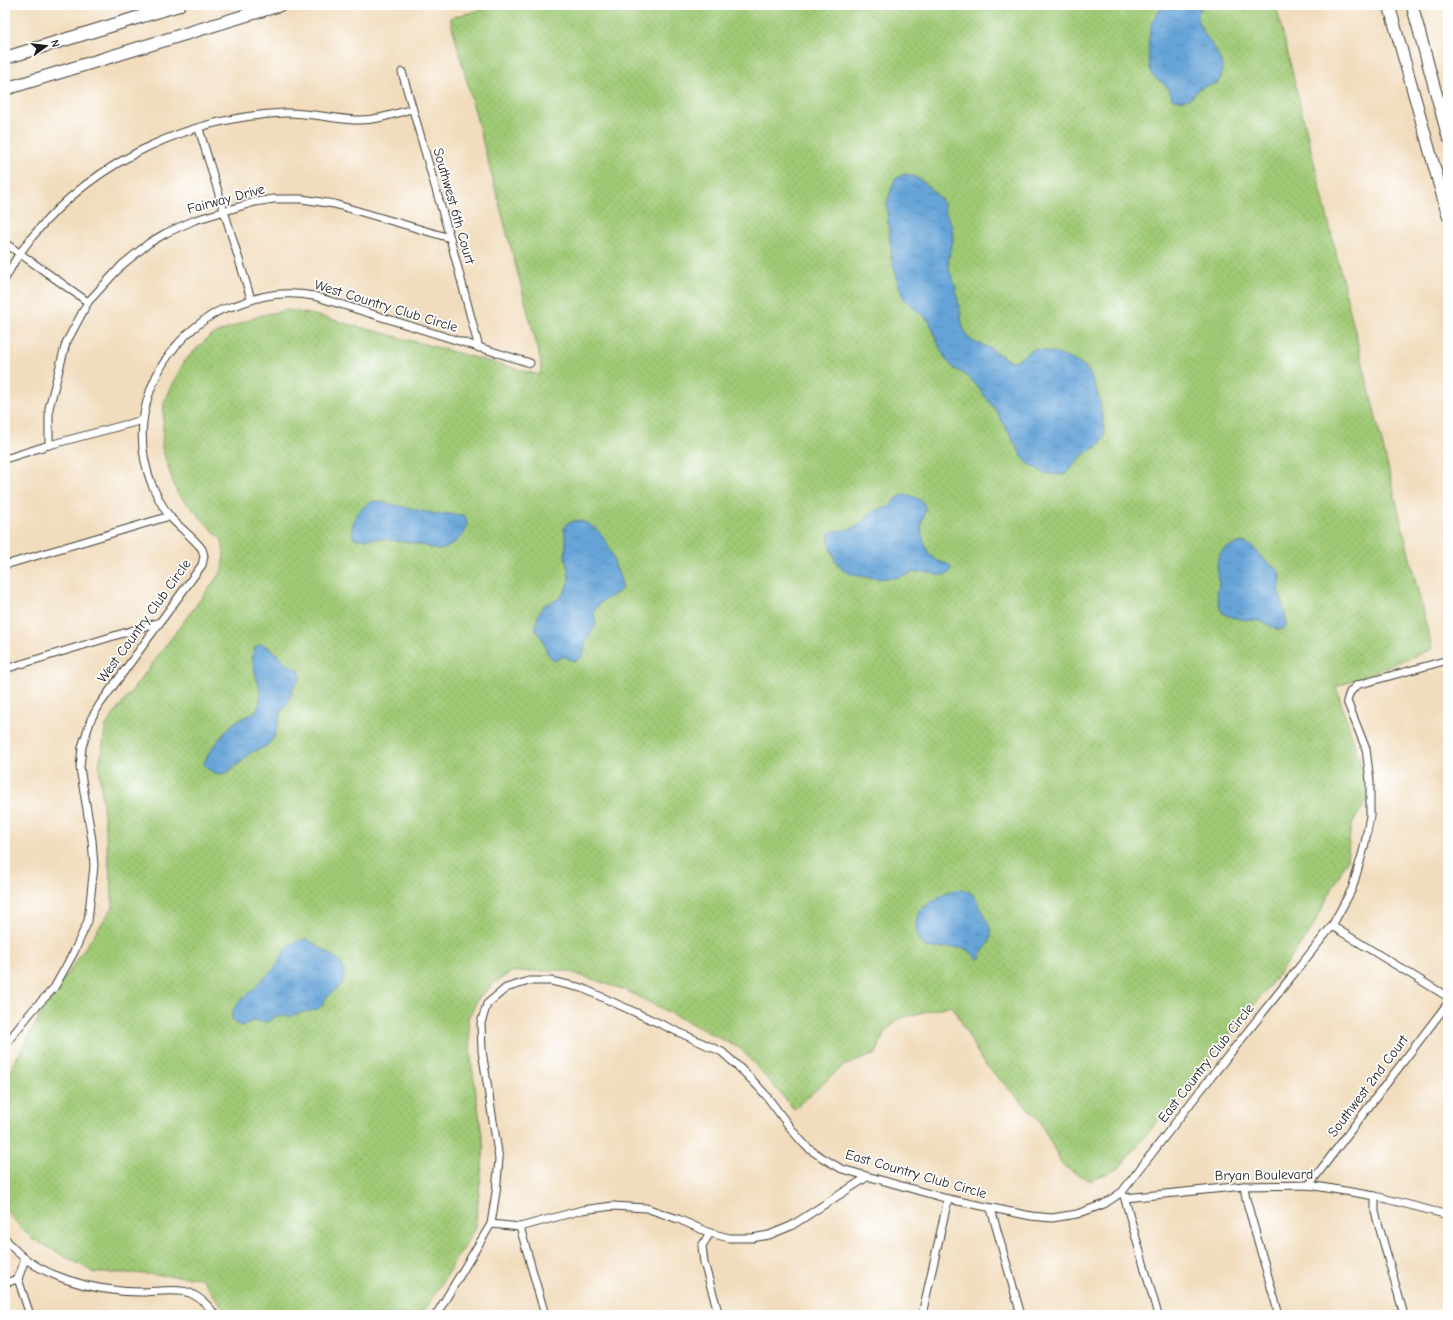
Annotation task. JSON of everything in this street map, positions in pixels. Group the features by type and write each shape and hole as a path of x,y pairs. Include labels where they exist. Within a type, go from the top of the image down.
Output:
{"highway":[{"path":"5,58 178,5"},
{"path":"5,89 280,5"}],"main road":[{"path":"1389,5 1448,216"},
{"path":"1412,5 1448,137"},
{"path":"1435,170 1448,184"}],"street":[{"name":"Southwest 6th Court","path":"402,72 480,348"},
{"path":"5,279 20,253 52,214 95,177 123,159 150,146 199,129 239,118 285,113 310,114 356,120 373,119 412,109"},
{"path":"199,129 251,299"},
{"name":"Fairway Drive","path":"49,445 50,408 55,381 66,343 88,302 122,265 166,233 195,220 224,210 255,202 274,199 302,199 334,204 450,238"},
{"path":"5,243 88,302"},
{"name":"West Country Club Circle","path":"5,1045 54,988 74,952 88,922 94,866 92,840 80,768 82,746 91,719 100,704 202,565 204,556 202,549 170,516 161,504 152,485 146,464 142,420 148,394 162,364 185,335 215,313 251,299 279,293 296,293 314,296 530,363"},
{"path":"5,459 49,445 142,420"},
{"path":"5,565 170,516"},
{"path":"5,669 160,622"},
{"name":"East Country Club Circle","path":"436,1315 492,1224 499,1159 482,1051 481,1023 487,1004 506,988 529,981 551,981 582,988 722,1052 740,1066 806,1146 826,1161 836,1166 867,1177 948,1199 1031,1216 1052,1218 1077,1214 1124,1195 1200,1091 1332,926 1352,889 1364,848 1370,816 1370,781 1366,749 1347,701 1350,692 1356,685 1448,661"},
{"path":"1332,926 1448,997"},
{"name":"Southwest 2nd Court","path":"1309,1185 1448,1003"},
{"path":"492,1224 520,1227 582,1210 613,1206 646,1208 678,1219 710,1233 729,1238 752,1238 769,1235 791,1226 867,1177"},
{"name":"Bryan Boulevard","path":"1124,1195 1244,1186 1309,1185 1375,1196 1448,1215"},
{"path":"1244,1186 1246,1199 1279,1315"},
{"path":"1124,1195 1158,1315"},
{"path":"1375,1196 1376,1212 1404,1315"},
{"path":"922,1315 948,1199"},
{"path":"991,1209 1021,1315"},
{"path":"520,1227 545,1315"},
{"path":"710,1233 702,1246 704,1263 718,1315"},
{"path":"5,1238 11,1247 25,1259 56,1275 82,1284 108,1290 142,1292 168,1290 189,1293 208,1305 215,1315"},
{"path":"25,1259 18,1279 30,1315"},
{"path":"5,1283 18,1279"}],"green space":[{"path":"498,5 1276,5 1432,649 1336,687 1371,795 1351,825 1347,860 1310,932 1267,989 1119,1168 1090,1181 1063,1166 1039,1120 982,1061 952,1005 901,1018 885,1031 876,1054 843,1066 794,1109 741,1049 625,990 564,970 511,972 496,982 479,997 468,1018 471,1059 484,1148 475,1228 422,1315 228,1315 201,1278 131,1273 95,1273 31,1238 5,1210 5,1079 48,1002 113,907 99,767 106,725 221,572 224,554 222,540 177,493 162,449 164,402 185,360 210,336 261,315 288,310 315,315 540,375 541,365 538,350 450,18"}],"water":[{"path":"1164,5 1204,5 1198,13 1198,22 1221,61 1222,72 1218,83 1200,88 1192,97 1187,99 1173,99 1166,86 1153,76 1149,65 1148,48 1151,25"},
{"path":"904,174 914,176 922,181 941,199 944,204 944,210 952,226 953,240 948,262 949,269 956,289 963,328 969,338 974,342 986,346 1008,360 1015,361 1033,349 1041,349 1075,361 1084,366 1092,378 1099,399 1104,436 1098,445 1084,454 1066,474 1059,475 1044,473 1028,463 1022,456 995,409 969,377 955,369 949,363 938,344 928,320 906,301 901,293 892,259 887,202 895,179"},
{"path":"905,494 913,496 923,502 925,506 922,522 924,542 931,556 940,562 950,565 951,569 949,573 945,575 938,575 917,572 899,577 880,578 851,574 842,569 835,560 829,541 829,533 856,527 868,516 887,507 897,498"},
{"path":"374,501 431,513 464,515 467,521 467,527 456,542 444,549 439,550 413,543 383,539 357,539 353,537 352,531 354,520 364,507"},
{"path":"577,520 593,527 604,538 611,552 621,580 622,588 615,594 602,601 596,608 594,613 596,625 586,641 581,658 574,661 564,657 554,661 547,653 543,640 535,629 538,616 543,606 558,599 565,591 569,580 569,573 565,557 566,542 564,529 566,524"},
{"path":"1242,542 1252,546 1264,560 1278,570 1281,575 1279,590 1286,620 1286,626 1284,628 1279,630 1260,621 1228,616 1223,613 1220,608 1217,596 1219,584 1217,564 1219,555 1223,550"},
{"path":"260,644 268,647 286,663 300,671 301,677 293,688 289,700 282,711 274,737 267,746 250,753 227,773 215,773 204,765 208,755 233,724 253,713 259,705 259,689 253,663 253,655 255,649"},
{"path":"961,889 969,892 975,897 990,927 991,936 989,942 980,958 977,959 966,949 927,947 920,942 917,935 916,920 920,912 945,893"},
{"path":"305,939 340,961 344,972 342,984 325,999 317,1010 303,1012 292,1016 276,1016 267,1022 253,1021 241,1026 235,1022 232,1018 232,1012 239,1002 272,971 288,947"}]}
